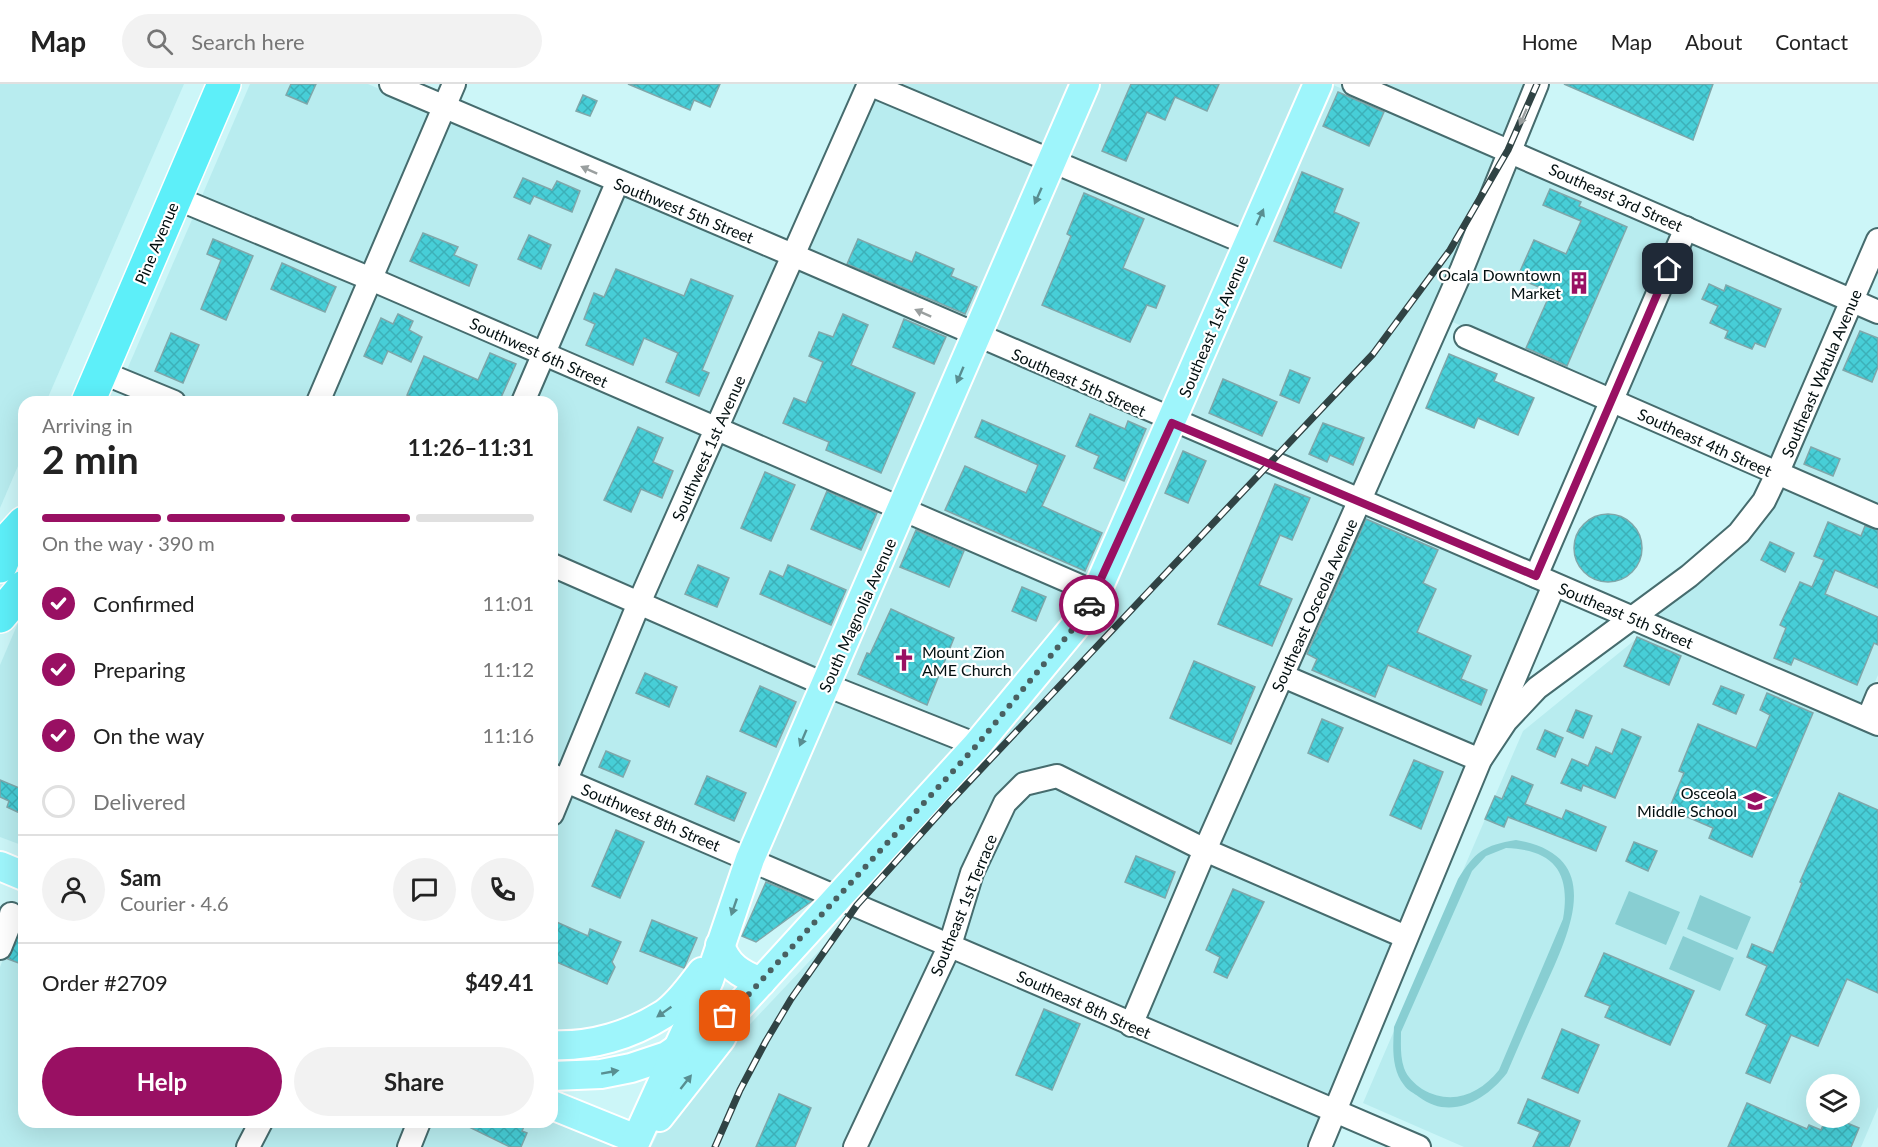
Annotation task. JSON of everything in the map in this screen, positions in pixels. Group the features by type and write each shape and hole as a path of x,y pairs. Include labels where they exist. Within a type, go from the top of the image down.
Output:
{"highway":[{"name":"Pine Avenue","path":"91,396 224,84"},
{"path":"1,561 18,530"},
{"path":"0,616 18,594"}],"main road":[{"name":"South Magnolia Avenue","path":"637,1144 708,980 750,859 1085,84"},
{"name":"Southeast 1st Avenue","path":"738,1006 977,745 1077,624 1096,593 1172,423 1318,84"},
{"path":"0,866 18,874"},
{"path":"558,1046 586,1044 622,1035 666,1013 719,949 732,968 761,982"},
{"path":"558,1076 591,1075 631,1068 676,1051 738,1006"},
{"path":"558,1108 637,1144 721,1038 738,1006"}],"street":[{"name":"Southwest 5th Street","path":"391,84 617,183 793,255 976,337"},
{"path":"321,396 454,84"},
{"path":"869,84 1248,244"},
{"name":"Southwest 1st Avenue","path":"559,778 717,431 869,84"},
{"name":"Southeast 3rd Street","path":"1354,84 1878,312"},
{"name":"Southeast Osceola Avenue","path":"1131,1025 1205,850 1462,269 1508,150 1537,84"},
{"path":"526,396 617,183"},
{"name":"Southwest 6th Street","path":"176,198 370,279 1096,593"},
{"path":"1320,1147 1480,760 1611,400 1686,228"},
{"name":"Southeast Watula Avenue","path":"1480,760 1506,721 1537,688 1631,619 1739,533 1764,501 1878,240"},
{"name":"Southeast 5th Street","path":"976,337 1873,722"},
{"name":"Southeast 4th Street","path":"1466,338 1878,517"},
{"path":"101,372 159,396"},
{"path":"558,568 826,685 977,745"},
{"path":"1283,676 1480,760"},
{"path":"1873,722 1878,695"},
{"name":"Southeast 1st Terrace","path":"855,1147 950,945 972,873 1005,803 1024,784 1057,776 1205,850 1406,937"},
{"name":"Southwest 8th Street","path":"559,778 750,859"},
{"name":"Southeast 8th Street","path":"750,859 1131,1025 1419,1147"},
{"path":"0,948 10,923 11,914"},
{"path":"248,1147 258,1128"},
{"path":"409,1147 417,1128"}],"shaded area":[{"path":"0,84 184,84 49,396 18,396 18,466 0,508"},
{"path":"250,84 368,84 433,112 367,268 201,198"},
{"path":"892,84 1076,84 1049,150"},
{"path":"1093,84 1310,84 1245,232 1063,156"},
{"path":"1331,84 1497,156 1454,266 1357,489 1183,417"},
{"path":"1377,84 1528,84 1504,139"},
{"path":"873,96 1041,167 973,325 804,250"},
{"path":"448,119 606,188 540,342 381,274"},
{"path":"1512,162 1675,233 1608,389 1448,320"},
{"path":"1056,173 1238,249 1168,411 987,331"},
{"path":"621,194 782,261 713,419 555,349"},
{"path":"194,215 359,284 312,396 184,396 126,372"},
{"path":"1689,239 1841,306 1774,462 1622,395"},
{"path":"797,267 965,342 899,497 728,426"},
{"path":"374,291 533,359 517,396 329,396"},
{"path":"1856,312 1878,322 1878,507 1788,468"},
{"path":"980,348 1161,428 1093,582 914,504"},
{"path":"548,365 706,436 635,592 558,558 558,396 535,396"},
{"path":"1176,434 1349,505 1201,838 1023,775 945,933 855,893 1083,629"},
{"path":"720,442 892,514 822,673 650,598"},
{"path":"1781,485 1878,527 1878,675 1864,708 1649,616 1743,545"},
{"path":"1364,512 1544,590 1476,748 1294,671"},
{"path":"906,521 1084,598 975,735 837,679"},
{"path":"558,578 628,609 562,769 558,767"},
{"path":"643,615 815,690 747,848 577,776"},
{"path":"18,623 18,844 0,837 0,665"},
{"path":"1641,635 1878,732 1878,1107 1861,1147 1464,1147 1363,1103 1523,731"},
{"path":"1287,688 1469,765 1402,925 1216,845"},
{"path":"830,696 962,749 839,887 761,854"},
{"path":"1056,785 1194,855 1127,1013 960,939 979,876 1012,808 1027,792"},
{"path":"570,793 740,865 710,950 677,989 630,1020 561,1036 558,1036 558,820"},
{"path":"1516,840 1545,849 1563,862 1572,879 1574,900 1563,944 1507,1073 1499,1083 1489,1092 1467,1104 1443,1107 1431,1104 1407,1088 1400,1079 1394,1057 1394,1027 1458,879 1481,851 1496,844","holes":["1506,848 1536,853 1556,867 1564,888 1563,919 1499,1070 1483,1086 1464,1095 1443,1097 1433,1094 1417,1085 1405,1071 1401,1054 1401,1032 1472,871 1486,856"]},
{"path":"1209,862 1395,942 1332,1098 1142,1020"},
{"path":"1629,891 1680,912 1666,945 1615,924"},
{"path":"1700,895 1751,917 1737,950 1687,929"},
{"path":"853,915 938,950 846,1147 651,1147 659,1131 703,1074"},
{"path":"18,920 18,1128 249,1128 238,1147 0,1147 0,967"},
{"path":"1683,936 1734,958 1720,991 1669,969"},
{"path":"953,956 1325,1115 1311,1147 864,1147"},
{"path":"558,1118 625,1147 417,1147 425,1128 558,1128"},
{"path":"267,1128 408,1128 400,1147 258,1147"}],"building":[{"path":"291,84 316,84 307,104 286,95"},
{"path":"628,84 720,84 710,107 694,100 690,110"},
{"path":"1131,84 1219,84 1207,111 1175,97 1165,120 1147,112 1126,161 1102,151"},
{"path":"1564,84 1713,84 1693,140"},
{"path":"1338,92 1384,112 1369,146 1323,126"},
{"path":"583,95 597,101 590,116 576,111"},
{"path":"1302,172 1343,189 1334,212 1359,223 1341,268 1274,241"},
{"path":"523,178 552,190 557,181 580,191 572,212 534,196 530,204 514,197"},
{"name":"Ocala Downtown Market","path":"1550,189 1581,202 1579,206 1627,227 1567,366 1526,348 1551,292 1517,278 1534,240 1566,254 1581,221 1543,205"},
{"path":"1084,193 1144,219 1123,268 1165,286 1156,308 1147,305 1130,342 1042,305 1071,236 1067,234"},
{"path":"423,233 458,247 454,255 477,265 469,286 410,261"},
{"path":"529,235 551,245 541,269 518,259"},
{"path":"213,239 253,256 226,320 201,309 221,260 207,254"},
{"path":"858,239 912,262 916,252 954,269 951,276 977,287 965,314 847,264"},
{"path":"282,263 336,287 325,312 271,289"},
{"path":"616,269 684,296 691,279 733,296 702,370 709,373 699,396 666,382 678,353 644,338 633,365 586,345 595,324 584,319 594,293 604,297"},
{"path":"1709,284 1724,291 1726,285 1781,309 1765,347 1755,343 1752,349 1725,338 1728,331 1710,323 1718,306 1702,299"},
{"path":"398,314 413,321 409,330 422,337 411,362 388,351 382,364 364,356 381,318 393,324"},
{"path":"843,314 868,325 851,365 915,393 881,473 826,450 829,442 783,423 794,398 806,403 823,362 809,356 819,332 833,337"},
{"path":"904,319 946,337 934,364 893,347"},
{"path":"1860,331 1878,338 1878,367 1872,382 1843,370"},
{"path":"171,333 199,345 183,383 155,371"},
{"path":"490,353 516,364 502,396 407,395 424,356 478,380"},
{"path":"1449,354 1497,374 1494,381 1534,398 1518,435 1478,418 1474,428 1426,408"},
{"path":"1290,370 1310,378 1299,403 1280,395"},
{"path":"1223,379 1277,402 1262,436 1209,413"},
{"path":"1090,414 1125,429 1128,421 1146,429 1124,481 1094,468 1099,456 1076,446"},
{"path":"982,420 1065,456 1042,506 1102,533 1085,571 945,510 965,466 1026,493 1038,465 975,437"},
{"path":"1323,423 1364,438 1353,465 1330,455 1327,462 1309,454"},
{"path":"638,427 663,438 653,462 673,471 662,498 641,489 631,512 604,500"},
{"path":"1811,447 1840,459 1833,476 1804,464"},
{"path":"1183,451 1206,461 1188,503 1165,493"},
{"path":"765,472 795,485 771,541 741,528"},
{"path":"1275,484 1310,498 1292,540 1280,535 1259,585 1292,599 1272,646 1218,624"},
{"path":"827,491 877,513 861,550 811,529"},
{"path":"1608,514 1621,517 1632,524 1639,535 1642,548 1639,561 1632,572 1621,579 1608,582 1595,579 1584,572 1577,561 1574,548 1577,535 1584,524 1595,517"},
{"path":"1366,519 1438,550 1423,583 1436,589 1417,632 1471,656 1461,679 1487,690 1481,705 1388,665 1375,697 1312,670 1317,659 1307,654"},
{"path":"1828,522 1861,536 1865,526 1878,530 1878,588 1835,570 1825,594 1878,617 1878,645 1874,643 1857,685 1794,658 1791,665 1774,658 1786,628 1780,625 1800,582 1812,587 1824,560 1814,556"},
{"path":"916,530 964,551 949,587 900,567"},
{"path":"1770,542 1794,553 1785,572 1761,560"},
{"path":"698,565 729,578 717,607 685,594"},
{"path":"788,565 846,590 831,625 760,594 770,571 783,577"},
{"path":"1022,587 1046,597 1036,621 1012,611"},
{"name":"Mount Zion AME Church","path":"891,609 954,638 927,705 858,674"},
{"path":"1637,637 1681,656 1669,685 1624,666"},
{"path":"1194,661 1255,687 1231,744 1170,718"},
{"path":"645,673 677,687 669,707 636,693"},
{"path":"760,686 796,702 776,747 740,731"},
{"path":"1721,686 1744,695 1736,714 1713,704"},
{"path":"1767,693 1813,713 1752,857 1709,838 1713,828 1669,809 1684,773 1679,771 1698,724 1756,748 1770,715 1760,710"},
{"path":"1576,710 1592,716 1583,738 1567,731"},
{"path":"1322,719 1343,728 1328,762 1308,753"},
{"path":"1622,729 1641,737 1615,798 1583,785 1581,791 1561,783 1572,759 1588,766 1596,747 1612,754"},
{"path":"1545,730 1563,738 1555,757 1537,749"},
{"path":"606,751 630,761 623,777 599,767"},
{"path":"1414,760 1443,772 1421,829 1390,815"},
{"path":"707,776 746,793 734,821 695,804"},
{"path":"1512,776 1533,785 1525,804 1562,819 1566,810 1606,827 1596,851 1508,817 1504,827 1485,819 1495,796 1502,799"},
{"path":"0,780 18,788 18,812 7,807 9,801 0,797"},
{"path":"1839,793 1878,810 1878,993 1847,979 1818,1046 1791,1035 1770,1083 1746,1073 1767,1025 1746,1015 1767,966 1747,957 1752,944 1773,953 1802,883 1800,882"},
{"path":"616,830 644,842 620,898 592,886"},
{"path":"1634,842 1657,851 1648,871 1626,861"},
{"path":"1136,856 1175,872 1165,898 1125,882"},
{"path":"766,882 812,901 756,942 742,936"},
{"path":"1233,889 1264,902 1227,978 1214,972 1220,957 1206,950"},
{"path":"652,920 697,938 684,968 640,951"},
{"path":"558,923 588,936 590,929 621,942 612,962 615,967 607,984 558,963"},
{"path":"18,936 18,963 8,959"},
{"path":"1604,953 1694,991 1670,1045 1605,1017 1610,1006 1585,996"},
{"path":"1044,1009 1080,1024 1052,1090 1016,1075"},
{"path":"1562,1029 1599,1045 1578,1093 1542,1078"},
{"path":"779,1094 811,1108 795,1147 756,1147"},
{"path":"1528,1099 1580,1121 1569,1147 1533,1147 1540,1132 1518,1123"},
{"path":"1747,1103 1807,1129 1859,1128 1851,1147 1728,1147"},
{"path":"471,1128 523,1128 522,1131 527,1133 521,1147 510,1147"}],"railway":[{"path":"715,1147 740,1090 766,1041 791,999 857,905 948,804 1373,354 1450,250 1508,150 1537,84"}],"way so far":[{"path":"725,1016 738,1006 840,897 977,745 1077,624 1089,605"}],"place":[{"name":"Ocala Downtown Market","path":"1579,283"},
{"name":"Mount Zion AME Church","path":"904,660"},
{"name":"Osceola Middle School","path":"1755,801"}],"route":[{"path":"1089,605 1172,423 1360,500 1536,576 1668,269"}]}
